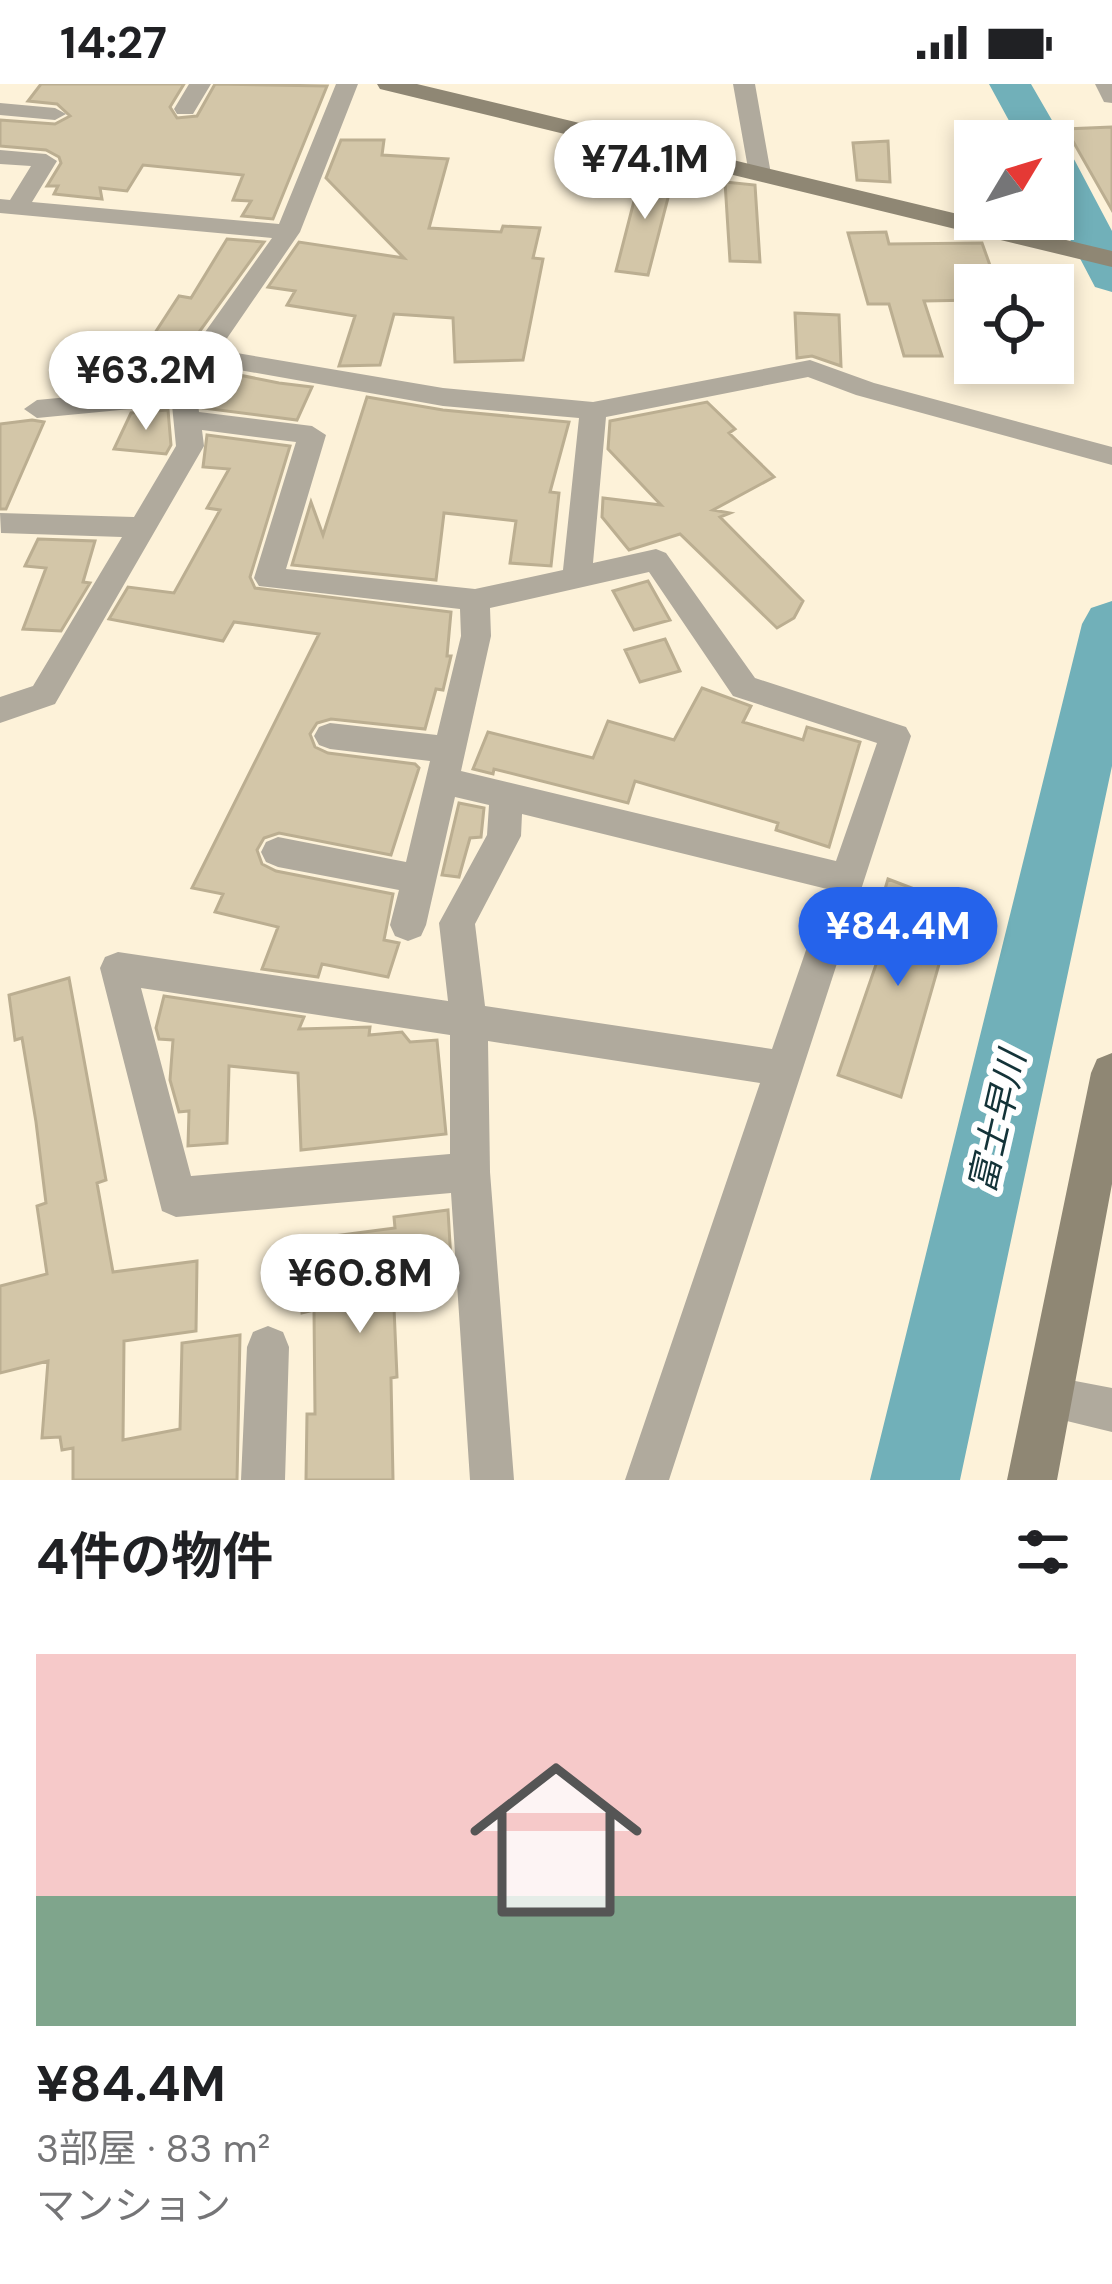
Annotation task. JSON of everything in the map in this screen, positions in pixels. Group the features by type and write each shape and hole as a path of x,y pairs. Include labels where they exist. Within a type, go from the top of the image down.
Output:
{"street":[{"path":"11,84 0,105 55,113"},
{"path":"185,109 200,84"},
{"path":"0,710 44,695 190,446 186,407 202,355 288,232 346,84"},
{"path":"388,84 1112,259"},
{"path":"744,84 760,174"},
{"path":"1106,84 1112,97"},
{"path":"0,157 46,161 8,207"},
{"path":"8,207 288,232"},
{"path":"202,355 443,398 592,411 810,368 865,389 1112,456"},
{"path":"37,409 186,407 312,435 269,578 475,600 656,560 744,687 895,736 647,1480"},
{"path":"577,576 592,411"},
{"path":"1,523 142,527"},
{"path":"408,925 476,636 475,600"},
{"path":"330,736 448,766 506,796 847,879"},
{"path":"492,1480 470,1172 469,1024 458,923 504,836 506,796"},
{"path":"278,851 417,879"},
{"path":"470,1172 176,1197 118,968 782,1068"},
{"path":"1032,1480 1112,1073"},
{"path":"263,1480 268,1347"},
{"path":"1049,1398 1112,1410"}],"building":[{"path":"41,84 184,84 170,107 177,118 197,116 215,84 327,86 273,219 242,216 251,201 233,200 243,175 143,165 127,191 100,188 102,199 54,194 58,186 47,186 61,163 59,157 46,150 0,146 0,120 55,124 70,116 57,104 28,101"},
{"path":"1112,127 1112,210 1074,143 1074,129"},
{"path":"341,140 384,140 382,155 448,159 429,228 501,232 503,226 540,228 533,258 543,259 523,360 455,362 453,318 394,314 380,365 339,366 355,316 287,305 295,291 268,287 299,242 404,258 326,178"},
{"path":"888,141 890,182 857,180 853,143"},
{"path":"642,170 675,171 648,275 616,271"},
{"path":"725,182 755,185 760,262 730,261"},
{"path":"886,232 889,244 982,243 990,264 954,264 954,300 924,301 942,356 904,356 889,304 868,304 848,233"},
{"path":"227,239 264,242 189,346 171,383 145,385 149,376 132,373 151,339 179,296 191,298"},
{"path":"795,313 839,315 841,366 812,356 797,358"},
{"path":"214,370 312,387 297,420 203,408 202,396"},
{"path":"367,397 569,422 550,492 559,493 551,566 510,563 516,521 444,513 436,580 292,565 311,502 323,535"},
{"path":"707,402 735,429 729,433 774,477 713,510 730,513 720,517 803,601 794,618 777,628 680,534 629,550 602,517 603,498 661,505 608,449 610,421"},
{"path":"168,410 171,445 166,454 114,449 131,413"},
{"path":"44,422 6,509 0,509 0,424"},
{"path":"207,435 290,446 250,577 255,588 451,612 447,656 451,656 443,690 436,689 425,729 331,719 317,723 310,734 315,747 328,753 419,768 391,855 279,833 264,838 257,850 262,864 276,871 393,894 384,940 399,943 388,977 322,964 318,977 262,969 278,927 215,912 223,894 192,888 319,634 234,622 223,641 109,619 128,587 174,593 220,510 207,508 229,469 203,467"},
{"path":"38,539 95,541 83,582 90,583 61,631 23,629 46,568 25,566"},
{"path":"648,581 670,620 634,630 613,591"},
{"path":"665,639 680,671 640,682 625,650"},
{"path":"702,688 751,706 743,722 803,740 807,727 860,742 829,847 776,830 778,823 635,781 628,803 494,769 493,774 473,769 488,732 593,758 608,721 674,740"},
{"path":"459,803 484,808 481,837 470,838 459,877 442,875"},
{"path":"888,879 956,905 901,1097 838,1075 891,921 877,916"},
{"path":"69,978 106,1180 97,1183 113,1272 197,1261 196,1331 124,1341 123,1440 180,1429 182,1343 240,1335 237,1480 73,1480 73,1448 62,1450 60,1437 42,1438 48,1361 0,1373 0,1286 47,1274 37,1206 46,1203 36,1122 22,1038 15,1040 9,995"},
{"path":"164,996 304,1017 299,1029 370,1027 369,1035 402,1032 410,1042 437,1040 446,1134 301,1150 298,1073 229,1066 227,1143 188,1146 189,1111 179,1112 170,1080 173,1040 159,1039 156,1028"},
{"path":"448,1210 452,1278 393,1285 397,1377 391,1378 393,1480 306,1480 307,1414 315,1414 314,1310 302,1313 299,1284 286,1284 287,1242 395,1228 394,1217"}],"waterway":[{"name":"富士早川","path":"1010,84 1030,120"},
{"name":"富士早川","path":"1074,202 1112,277"},
{"name":"富士早川","path":"915,1480 1112,624"}]}
